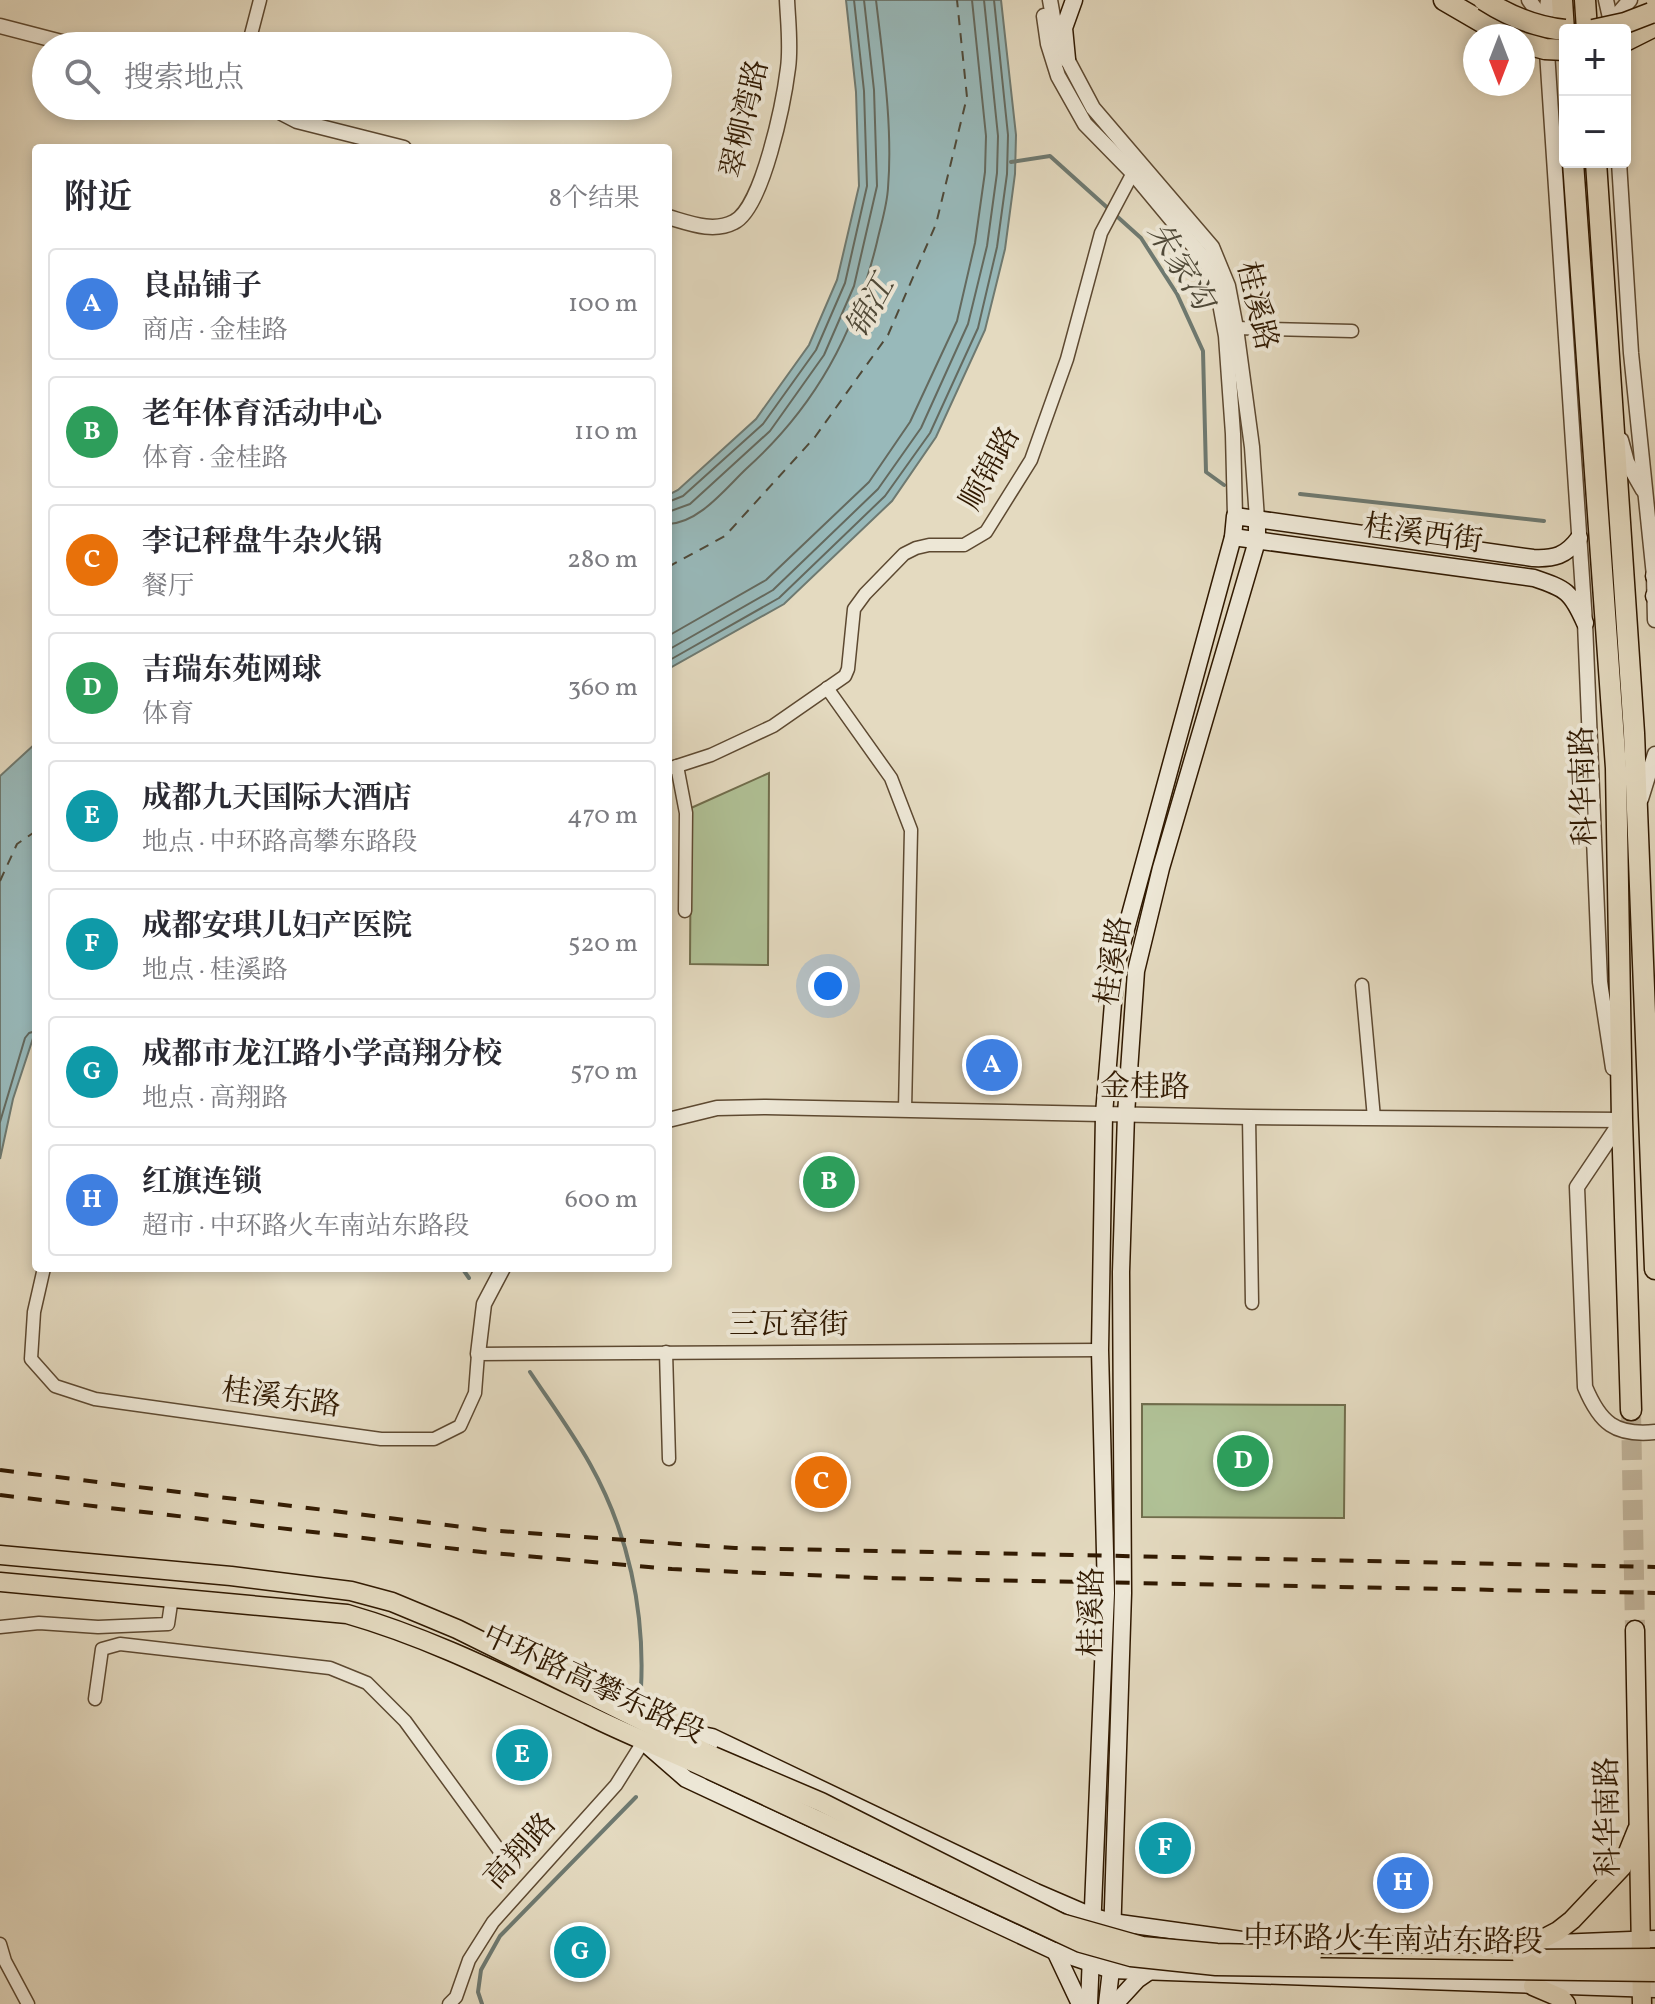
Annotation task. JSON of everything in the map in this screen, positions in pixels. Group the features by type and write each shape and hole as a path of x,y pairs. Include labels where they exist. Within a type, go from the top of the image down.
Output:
{"highway":[{"path":"1444,0 1485,24"},
{"path":"1484,0 1534,25 1559,29"},
{"path":"1562,0 1563,24"},
{"path":"1585,0 1587,24"},
{"path":"1620,24 1655,11"},
{"path":"1631,38 1655,26"},
{"path":"1535,46 1559,49"},
{"name":"科华南路","path":"1573,168 1615,756 1631,1410"},
{"name":"科华南路","path":"1596,168 1638,811 1654,1122 1655,1269"}],"main road":[{"path":"1067,59 1064,28 1074,0"},
{"name":"桂溪西街","path":"1235,516 1546,559 1557,558 1570,551 1579,538"},
{"name":"桂溪路","path":"1089,2004 1106,1593 1100,1350 1104,1114 1116,966 1233,537 1235,516"},
{"name":"桂溪路","path":"1107,2004 1111,1970 1123,1593 1121,1272 1126,1114 1136,971 1161,868 1257,541 1257,519"},
{"name":"桂溪西街","path":"1233,537 1534,578 1555,585 1572,596 1585,623"},
{"name":"中环路高攀东路段","path":"0,1555 231,1576 351,1591 392,1602 457,1629 653,1724 711,1763"},
{"name":"中环路高攀东路段","path":"0,1582 347,1614 386,1625 451,1650 643,1742 821,1802 1061,1923 1126,1949"},
{"name":"科华南路","path":"1635,1630 1640,1824 1648,1939 1646,1994"},
{"path":"653,1724 712,1737 1094,1917 1112,1922 1278,1945 1533,1944 1648,1939"},
{"path":"643,1742 686,1779 1055,1951 1111,1970 1533,1986 1646,1994"},
{"path":"1533,1944 1572,1920 1622,1867 1640,1824"},
{"name":"中环路火车南站东路段","path":"1126,1949 1429,1959 1655,1958"},
{"name":"中环路火车南站东路段","path":"1126,1949 1216,1966 1655,1972"},
{"path":"1055,1951 1080,2004"},
{"path":"1115,2004 1150,1971"},
{"path":"1533,1986 1561,1998 1566,2004"}],"street":[{"path":"252,32 260,0"},
{"name":"翠柳湾路","path":"672,218 708,228 735,222 752,206 775,137 788,66 787,0"},
{"name":"桂溪路","path":"1041,0 1048,44 1058,76 1085,124 1136,167 1212,247 1228,286 1236,328 1252,447 1257,519"},
{"name":"桂溪路","path":"1050,0 1055,28 1067,59 1093,108 1206,261 1219,298 1226,336 1235,516"},
{"path":"1529,0 1545,22"},
{"path":"1548,0 1545,22 1585,623 1600,982 1622,1120 1577,1187 1585,1387 1594,1408 1609,1426 1631,1433 1655,1432"},
{"path":"1605,24 1606,0"},
{"path":"1608,24 1630,0"},
{"path":"0,26 32,34"},
{"path":"295,120 388,144"},
{"name":"顺锦路","path":"672,767 711,755 773,726 845,676 854,609 904,554 929,545 964,545 986,532 995,522 1031,460 1067,359 1101,233 1136,167"},
{"path":"1619,168 1631,353 1655,576 1655,620"},
{"path":"1236,328 1352,331"},
{"path":"1613,411 1627,462 1647,497"},
{"path":"1575,479 1594,449"},
{"path":"827,688 891,778 911,830 905,1110"},
{"path":"1588,721 1615,756"},
{"path":"1638,811 1655,754"},
{"path":"672,767 686,813 685,911"},
{"path":"1362,985 1374,1118"},
{"path":"1654,1122 1655,1071"},
{"name":"金桂路","path":"672,1119 717,1108 1622,1120"},
{"path":"1249,1117 1252,1303"},
{"name":"桂溪东路","path":"43,1272 34,1312 31,1359 55,1386 95,1399 381,1439 434,1439 460,1426 475,1393 478,1354"},
{"path":"478,1354 484,1304 501,1272"},
{"name":"三瓦窑街","path":"478,1354 1100,1350"},
{"path":"666,1352 669,1459"},
{"path":"0,1627 39,1623 98,1627 158,1626 168,1624 172,1597"},
{"path":"95,1699 102,1649 120,1644 330,1668 367,1683 405,1721 499,1850"},
{"name":"高翔路","path":"454,2002 469,1960 493,1922 616,1785 643,1742"},
{"path":"0,1944 5,1961 28,2004"}],"green space":[{"path":"769,773 768,965 690,964 691,808"},
{"path":"1142,1404 1345,1405 1344,1518 1142,1517"}],"water":[{"name":"锦江","path":"846,0 1001,0 1016,135 1015,174 1005,249 985,330 936,437 892,501 784,604 672,667 672,493 756,419 809,345 837,280 859,186 856,92"},
{"path":"32,747 32,1041 13,1099 0,1159 0,776"}],"waterway":[{"name":"朱家沟","path":"1011,162 1050,156 1141,238 1177,294 1203,351 1206,472 1224,485"},
{"name":"朱家沟","path":"1300,494 1544,521"},
{"path":"465,1272 469,1278"},
{"path":"530,1372 583,1452 615,1517 637,1601 641,1688"},
{"path":"482,2004 478,1992 481,1970 500,1936 636,1797"}],"ferry route":[{"path":"672,565 725,536 815,437 888,335 936,224 967,97 957,0"},
{"path":"0,881 17,844 32,834"}],"tunnel":[{"path":"1631,1410 1635,1630"}],"railway":[{"path":"0,1470 487,1530 735,1548 1655,1567"},
{"path":"0,1495 482,1552 672,1569 877,1578 1655,1593"}],"place":[{"name":"良品铺子","path":"992,1065"},
{"name":"老年体育活动中心","path":"829,1182"},
{"name":"吉瑞东苑网球","path":"1243,1461"},
{"name":"李记秤盘牛杂火锅","path":"821,1482"},
{"name":"成都九天国际大酒店","path":"522,1755"},
{"name":"成都安琪儿妇产医院","path":"1165,1848"},
{"name":"红旗连锁","path":"1403,1883"},
{"name":"成都市龙江路小学高翔分校","path":"580,1952"}]}
